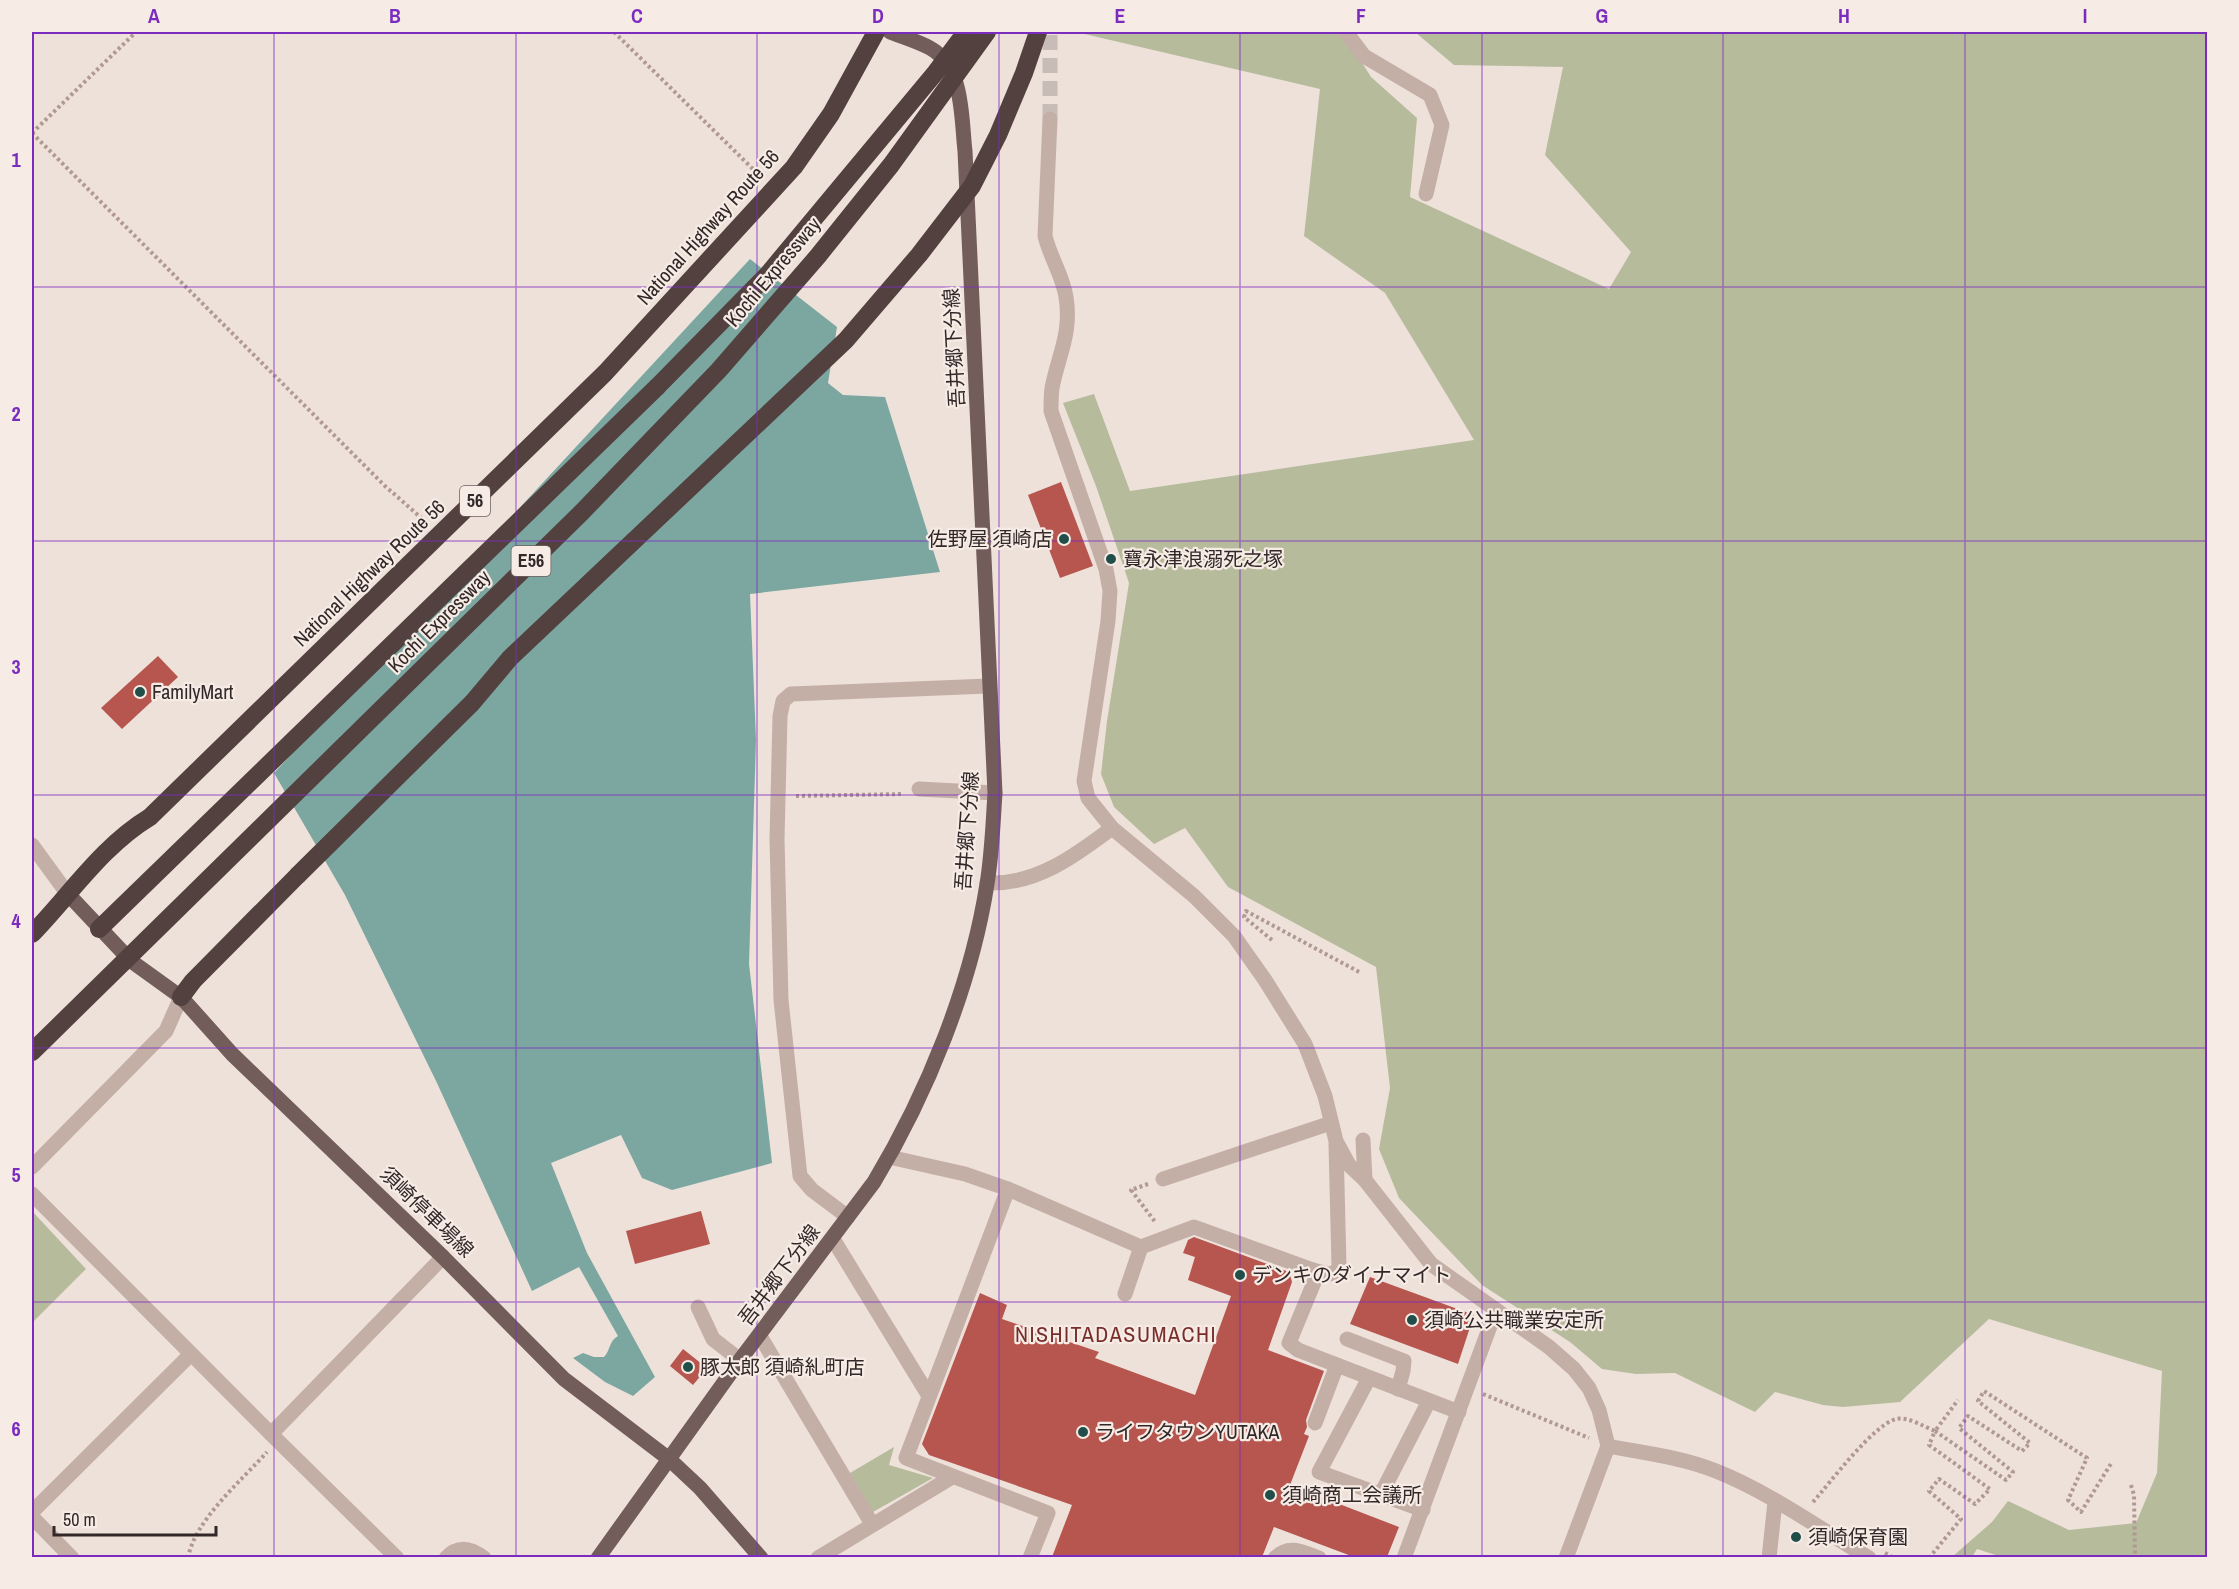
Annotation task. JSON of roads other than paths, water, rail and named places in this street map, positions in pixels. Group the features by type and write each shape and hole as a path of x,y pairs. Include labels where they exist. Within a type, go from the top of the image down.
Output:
{"highway":[{"name":"National Highway Route 56","path":"32,934 67,893 132,828 150,817 605,373 794,167 831,114 876,32"},
{"path":"99,929 657,387 768,274 936,72 966,32"},
{"name":"Kochi Expressway","path":"32,1052 582,512 719,370 818,256 891,165 987,32"},
{"path":"181,997 193,981 472,703 510,658 846,340 919,255 972,186 998,135 1038,32"}],"main road":[{"name":"吾井郷下分線","path":"598,1557 740,1360 833,1239 889,1157 934,1062 952,1016 972,952 987,883 995,793 988,686 970,245 964,151 956,78 946,63 931,49 890,32"},
{"name":"須崎停車場線","path":"67,893 130,961 181,997 232,1054 443,1257 564,1379 669,1459 700,1488 761,1557"}],"street":[{"path":"1346,32 1364,56 1430,95 1442,125 1426,194"},
{"path":"1050,119 1045,236 1049,254 1059,274 1066,297 1068,320 1064,348 1052,389 1051,411 1106,569 1110,591 1108,621 1084,781 1088,798 1112,828 1194,896 1234,936 1310,1041 1336,1141 1349,1165 1365,1180 1431,1264 1549,1347 1574,1369 1589,1388 1599,1410 1608,1446 1566,1557"},
{"path":"848,1217 812,1190 800,1176 781,1000 777,796 780,716 783,701 791,694 988,686"},
{"path":"919,789 995,793"},
{"path":"987,883 1004,884 1034,877 1073,857 1112,828"},
{"path":"32,845 67,893"},
{"path":"32,1167 166,1031 181,997"},
{"path":"1163,1179 1331,1123"},
{"path":"1363,1140 1365,1180"},
{"path":"889,1157 964,1174 1008,1189 1140,1247 1168,1239 1194,1227 1328,1275 1335,1273 1339,1267 1336,1141"},
{"path":"1008,1189 906,1458 1048,1513 1030,1557"},
{"path":"32,1194 274,1438 397,1557"},
{"path":"833,1239 929,1396"},
{"path":"1125,1294 1140,1247"},
{"path":"274,1438 443,1257"},
{"path":"1313,1270 1315,1280 1289,1343 1298,1350 1459,1412"},
{"path":"698,1307 713,1339 740,1360"},
{"path":"1404,1557 1496,1310"},
{"path":"760,1336 872,1524"},
{"path":"1347,1339 1404,1361 1398,1389"},
{"path":"32,1512 190,1353"},
{"path":"1315,1423 1337,1365"},
{"path":"1369,1378 1319,1472 1423,1510"},
{"path":"1381,1494 1429,1401"},
{"path":"1608,1446 1678,1459 1716,1471 1759,1492 1869,1557"},
{"path":"818,1557 952,1477"},
{"path":"1769,1557 1775,1502"},
{"path":"32,1517 72,1557"},
{"path":"446,1557 453,1550 464,1549 475,1551 484,1557"},
{"path":"1275,1557 1282,1551 1294,1549 1319,1557"}],"water":[{"path":"750,259 837,327 828,383 843,395 885,397 940,572 750,594 756,740 749,964 772,1163 672,1190 642,1178 621,1135 551,1163 587,1253 655,1377 633,1396 605,1382 573,1358 583,1353 594,1357 604,1357 618,1336 579,1267 532,1291 437,1083 345,895 274,773"}],"tunnel":[{"path":"1050,32 1050,119"}],"place":[{"name":"佐野屋 須崎店","path":"1064,539"},
{"name":"寶永津浪溺死之塚","path":"1111,559"},
{"name":"FamilyMart","path":"140,692"},
{"name":"デンキのダイナマイト","path":"1240,1275"},
{"name":"須崎公共職業安定所","path":"1412,1320"},
{"name":"豚太郎 須崎糺町店","path":"688,1367"},
{"name":"ライフタウンYUTAKA","path":"1083,1432"},
{"name":"須崎商工会議所","path":"1270,1495"},
{"name":"須崎保育園","path":"1796,1537"}],"district":[{"name":"NISHITADASUMACHI","path":"1116,1334"}]}
